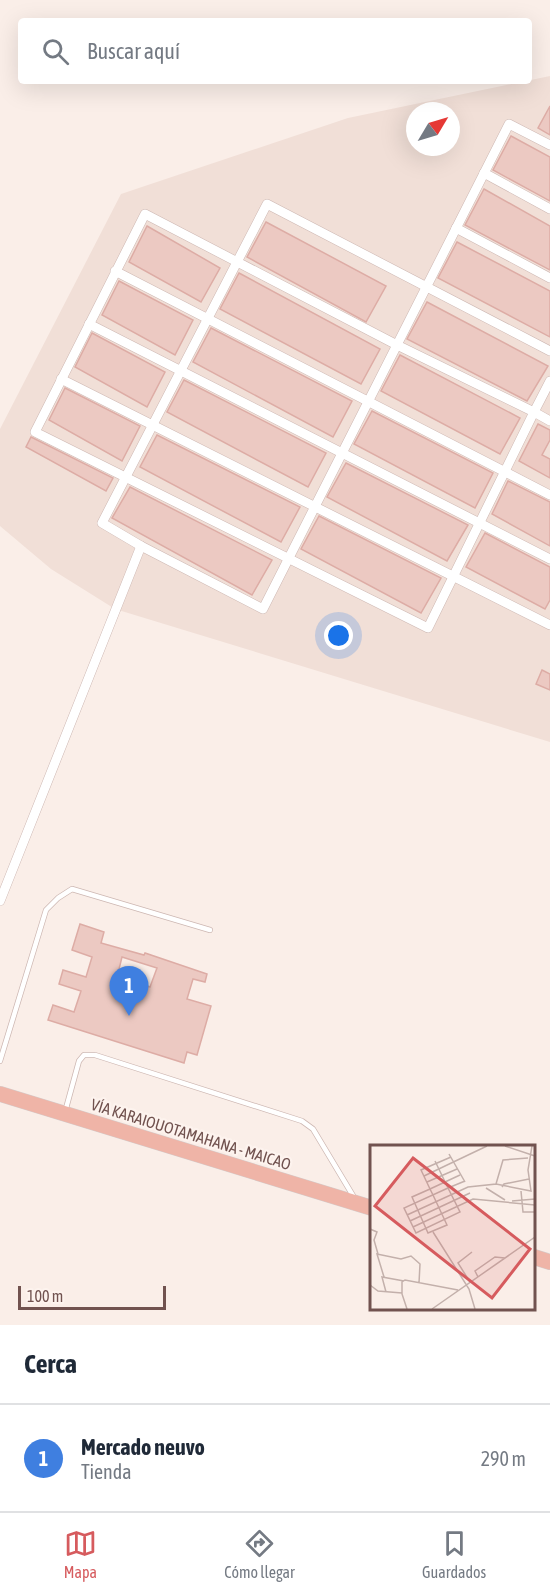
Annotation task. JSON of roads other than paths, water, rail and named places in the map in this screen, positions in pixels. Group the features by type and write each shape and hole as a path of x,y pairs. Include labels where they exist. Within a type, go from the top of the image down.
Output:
{"highway":[{"name":"VÍA KARAIOUOTAMAHANA - MAICAO","path":"0,1094 365,1206"},
{"path":"535,1257 550,1262"}],"street":[{"path":"550,145 509,124 427,287 263,609 141,546 102,523 267,204 427,287 550,351"},
{"path":"484,173 550,209"},
{"path":"550,381 534,412 428,628 35,432 145,214 397,345 534,412 550,421"},
{"path":"456,228 550,278"},
{"path":"115,271 550,495"},
{"path":"89,324 550,559"},
{"path":"61,379 550,625"},
{"path":"0,902 141,546"}],"lane":[{"path":"0,1061 46,910 65,893 72,889 210,930"},
{"path":"64,1114 80,1061 84,1055 95,1055 302,1121 313,1129 365,1206"}],"place":[{"name":"Mercado neuvo","path":"129,1016"}]}
